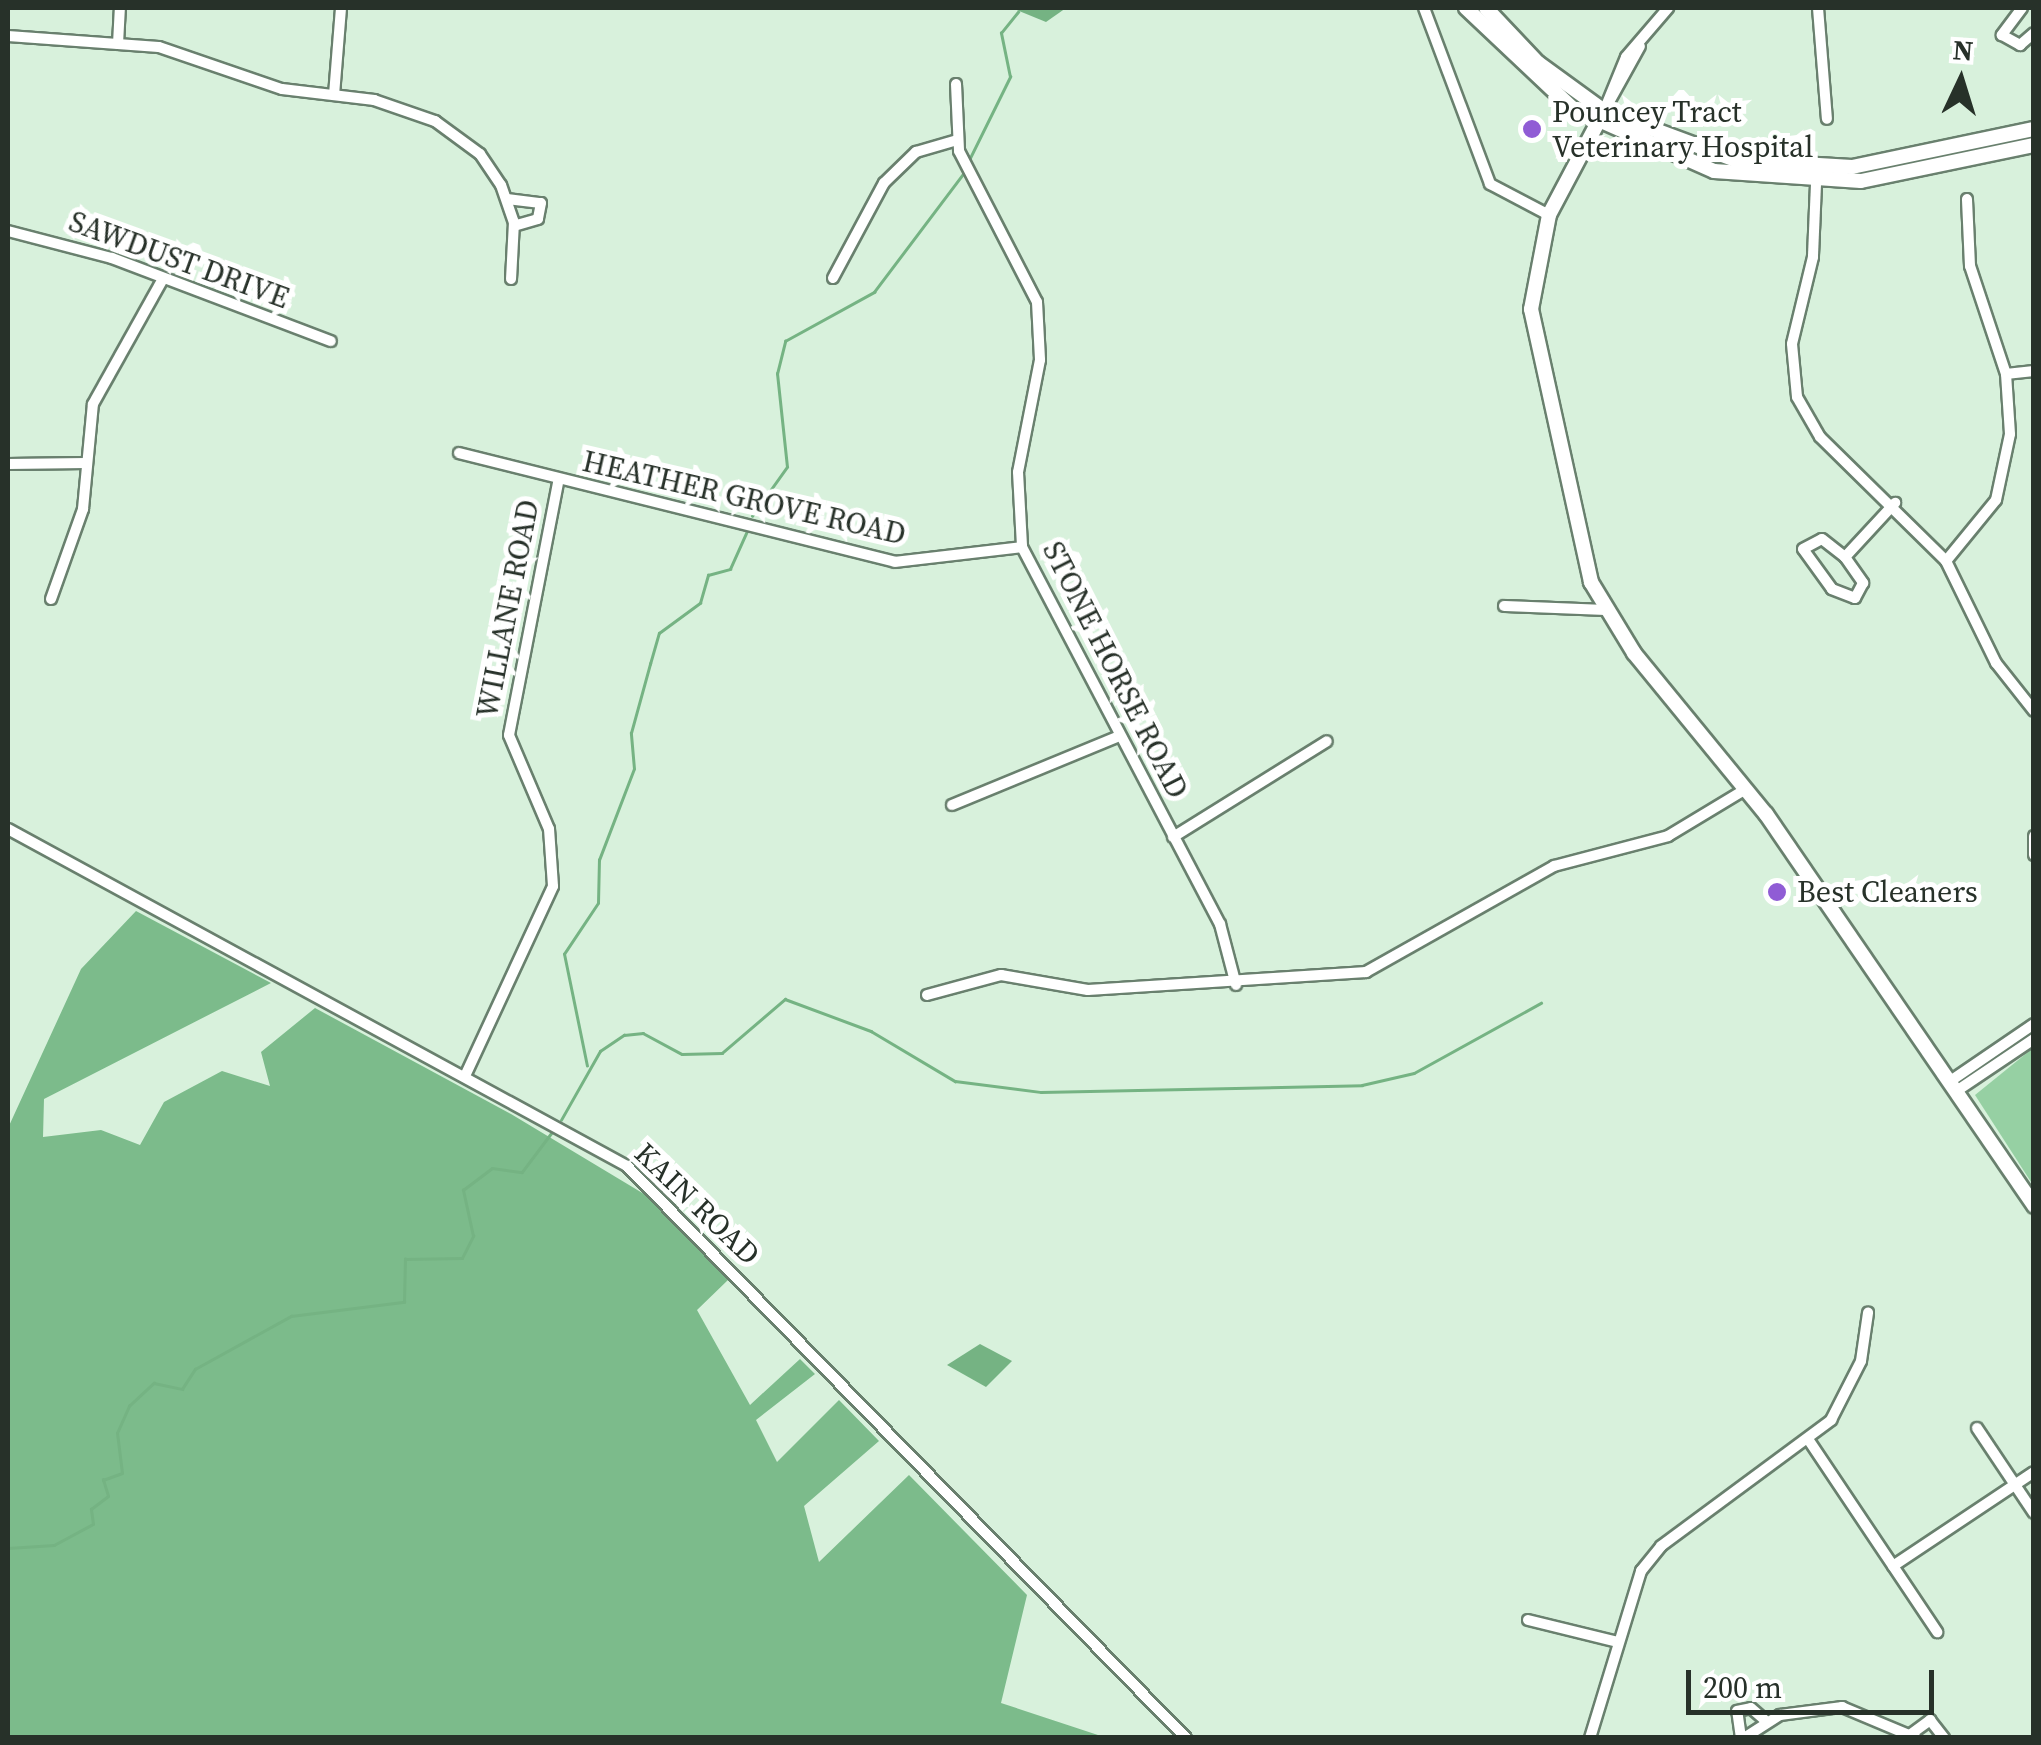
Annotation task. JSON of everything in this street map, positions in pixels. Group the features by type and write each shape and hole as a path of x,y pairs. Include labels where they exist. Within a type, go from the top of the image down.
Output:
{"main road":[{"path":"1466,8 1531,76 1600,117 1714,171 1816,184 1890,178 2034,145"},
{"path":"1486,8 1538,63 1600,117 1707,154 1792,167 1876,164 2034,129"},
{"path":"1600,117 1549,215 1532,326 1572,522 1607,610 1746,789 2034,1206"}],"street":[{"path":"118,44 120,8"},
{"path":"334,94 340,8"},
{"path":"1424,8 1490,184 1549,215"},
{"path":"1600,117 1640,46 1668,8"},
{"path":"1818,8 1827,120"},
{"path":"2022,8 2002,34 2020,46 2034,33"},
{"path":"8,36 118,44 396,105 452,130 480,154 507,200 514,226 511,279"},
{"name":"STONE HORSE ROAD","path":"956,84 957,140 1037,302 1040,360 1018,472 1022,547 1224,934 1236,985"},
{"path":"833,278 884,183 916,152 957,140"},
{"path":"1816,184 1814,258 1792,344 1798,397 1828,446 1895,503 1946,561 1996,663 2034,711"},
{"path":"1946,561 1985,520 2002,482 2006,374 1976,292 1967,199"},
{"path":"507,200 540,203 538,218 514,226"},
{"name":"SAWDUST DRIVE","path":"8,231 163,279 332,341"},
{"path":"52,599 75,546 93,404 163,279"},
{"path":"2006,374 2034,371"},
{"name":"HEATHER GROVE ROAD","path":"458,452 558,482 895,562 1022,547"},
{"path":"8,464 86,463"},
{"name":"WILLANE ROAD","path":"465,1076 554,886 549,829 510,735 558,482"},
{"path":"1844,557 1895,503"},
{"path":"1822,539 1844,557 1864,584 1854,598 1832,589 1802,549 1822,539"},
{"path":"1504,606 1524,600 1607,610"},
{"path":"952,805 1119,736"},
{"path":"1173,837 1327,741"},
{"path":"927,994 1001,975 1088,990 1330,980 1386,966 1554,866 1668,836 1746,789"},
{"name":"KAIN ROAD","path":"8,829 465,1076 635,1174 1186,1738"},
{"path":"2034,836 2034,855"},
{"path":"1952,1087 2034,1024"},
{"path":"1952,1087 2034,1039"},
{"path":"1590,1738 1633,1588 1661,1546 1810,1442 1845,1400 1868,1314"},
{"path":"1978,1428 2034,1513"},
{"path":"1810,1442 1938,1632"},
{"path":"1893,1566 2034,1472"},
{"path":"1528,1620 1618,1642"},
{"path":"1766,1722 1751,1708 1737,1712 1742,1738 1757,1733 1766,1722 1842,1708 1914,1736 1930,1720 1944,1738"}],"shaded area":[{"path":"1012,8 1066,8 1046,22"},
{"path":"136,911 271,983 44,1099 43,1137 101,1130 140,1145 164,1102 222,1071 270,1086 261,1052 315,1008 511,1114 649,1197 728,1280 697,1310 750,1405 800,1359 815,1374 756,1420 777,1462 839,1400 879,1441 804,1506 819,1562 909,1475 1027,1595 1001,1703 1104,1737 8,1737 8,1128 81,969"},
{"path":"2033,1048 2033,1185 1975,1095"},
{"path":"980,1344 1012,1361 986,1387 947,1365"}],"waterway":[{"path":"969,160 1010,77 1001,33 1018,12"},
{"path":"752,516 787,467 777,374 785,341 874,292 963,174"},
{"path":"587,1066 564,954 598,903 599,860 634,769 631,733 659,633 700,603 708,575 730,569 747,531"},
{"path":"561,1120 600,1051 624,1035 643,1033 682,1054 722,1053 785,999 871,1031 955,1081 1041,1092 1362,1085 1414,1073 1541,1003"},
{"path":"8,1548 54,1545 93,1524 91,1509 108,1496 103,1480 122,1473 117,1433 129,1406 154,1383 182,1389 195,1369 291,1316 404,1302 405,1259 462,1258 473,1236 463,1190 492,1168 522,1172 552,1132"}],"place":[{"name":"Pouncey Tract Veterinary Hospital","path":"1532,129"},
{"name":"Best Cleaners","path":"1777,892"}]}
